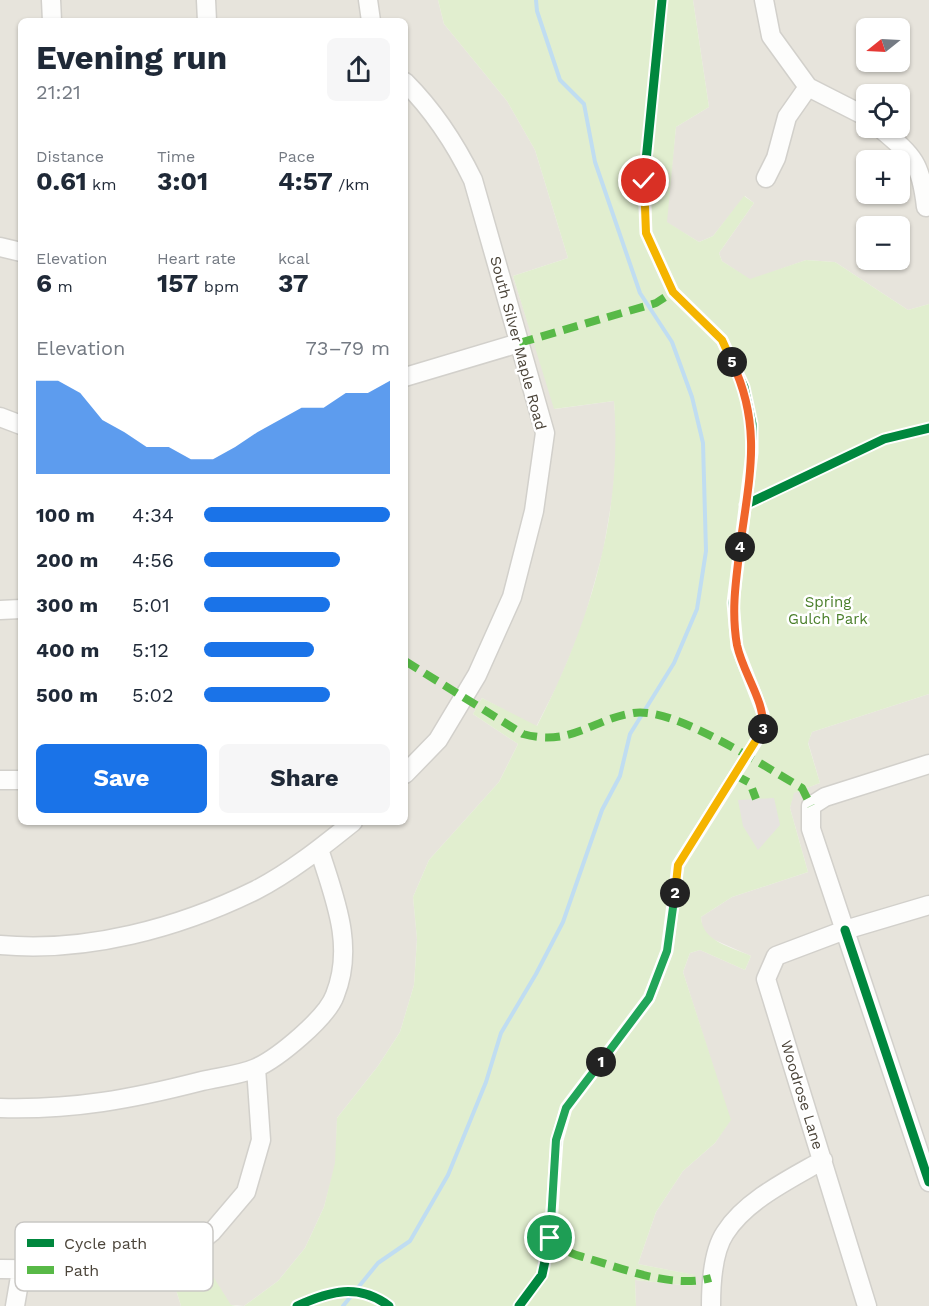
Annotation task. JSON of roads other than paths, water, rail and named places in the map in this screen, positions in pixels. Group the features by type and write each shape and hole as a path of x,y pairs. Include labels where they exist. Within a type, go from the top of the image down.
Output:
{"street":[{"path":"51,0 52,18"},
{"path":"206,0 207,18"},
{"path":"368,0 371,18"},
{"path":"764,0 771,36 808,87 856,111"},
{"name":"South Silver Maple Road","path":"408,85 421,98 456,146 473,180 545,433 534,511 512,597 477,675 438,740 408,771"},
{"path":"766,178 776,158 787,117 808,87"},
{"path":"892,138 912,155 923,181 926,207"},
{"path":"0,247 18,251"},
{"path":"408,376 519,343"},
{"path":"0,417 18,424"},
{"path":"0,610 18,609"},
{"path":"929,764 825,797 811,806 811,829 929,1182"},
{"path":"0,780 18,780"},
{"path":"0,945 76,945 201,914 258,889 319,849 349,825"},
{"path":"0,1108 60,1108 112,1103 256,1068 310,1029 335,996 344,955 342,920 319,849"},
{"name":"Woodrose Lane","path":"867,1306 766,979 776,956 845,930 929,905"},
{"path":"213,1231 246,1192 261,1140 256,1068"},
{"path":"711,1306 711,1278 725,1233 759,1198 823,1160"},
{"path":"0,1269 15,1270"},
{"path":"15,1306 18,1291"}],"waterway":[{"path":"343,1306 378,1263 410,1241 448,1175 486,1082 501,1033 563,922 602,810 620,776 630,734 674,663 697,609 706,551 703,443 692,397 672,342 640,293 595,162 584,104 560,80 537,11 536,0"}],"park label":[{"name":"Spring Gulch Park","path":"828,610"}]}
